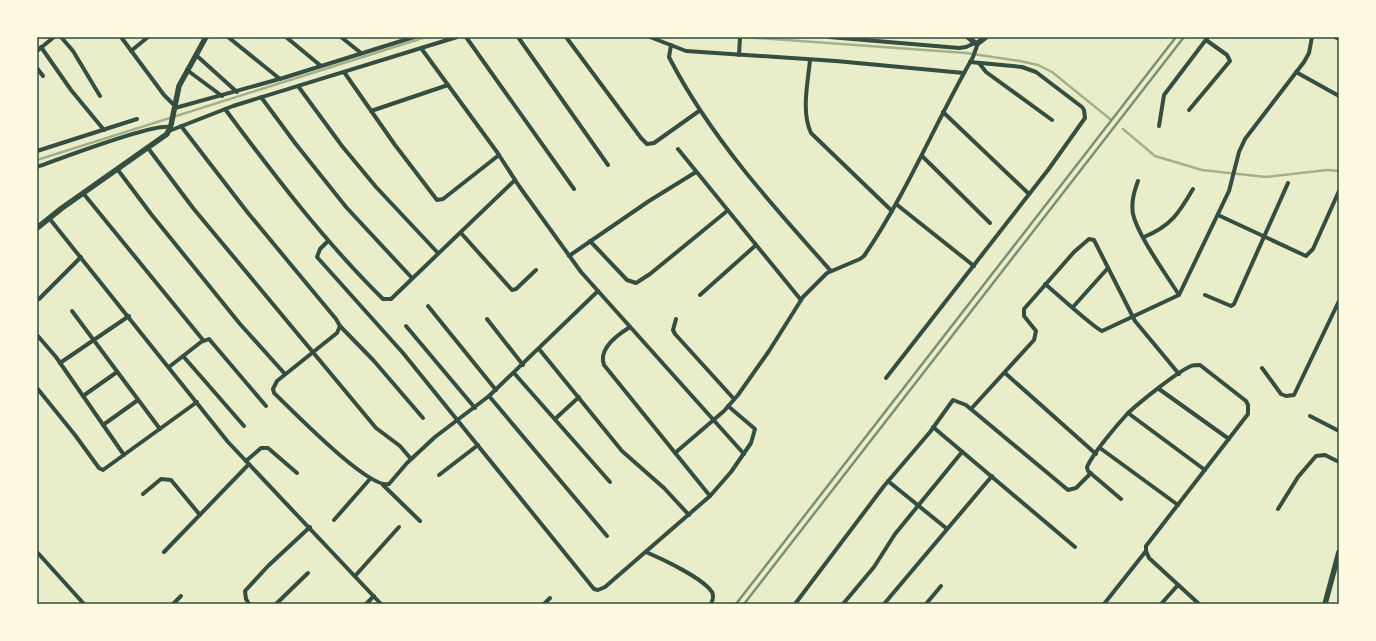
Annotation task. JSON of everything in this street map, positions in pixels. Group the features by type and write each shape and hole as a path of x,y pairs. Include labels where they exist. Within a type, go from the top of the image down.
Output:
{"street":[{"path":"37,51 54,37"},
{"path":"61,37 73,51 100,96"},
{"path":"121,37 175,108"},
{"path":"131,51 148,37"},
{"path":"37,228 83,193 161,140 170,128 179,86 206,37"},
{"path":"228,37 280,79"},
{"path":"286,37 321,66"},
{"path":"340,37 360,53"},
{"path":"396,37 402,41"},
{"path":"175,108 237,92 414,37"},
{"path":"37,167 91,148 157,128 181,126 261,97 457,37"},
{"path":"466,37 574,189"},
{"path":"518,37 608,165"},
{"path":"566,37 647,144 654,143 699,111"},
{"path":"650,37 686,51 964,73"},
{"path":"739,55 740,37"},
{"path":"829,37 959,48 977,43 986,37"},
{"path":"968,37 977,43"},
{"path":"1045,284 1073,307 1094,328 1102,331 1179,295 1218,215 1232,182 1239,152 1245,139 1309,54 1312,37"},
{"path":"1335,37 1339,39"},
{"path":"1159,126 1164,95 1207,38 1227,55 1230,60 1189,110"},
{"path":"675,454 734,399 769,351 801,300 823,276 830,271 864,256 892,211 922,156 943,112 972,60 977,43"},
{"path":"671,45 669,57 699,111 721,142 830,271"},
{"path":"41,47 71,90 104,130"},
{"path":"421,48 499,155 515,180 581,272 744,454"},
{"path":"196,55 227,81 237,92"},
{"path":"810,60 807,119 811,133 892,211"},
{"path":"886,378 974,266 1085,118 1084,110 1036,72 1022,67 979,63 972,60"},
{"path":"979,63 986,72 1052,120"},
{"path":"37,68 43,76"},
{"path":"187,70 222,96"},
{"path":"344,72 419,177 439,201 461,186 499,155"},
{"path":"1296,72 1339,96"},
{"path":"371,111 448,85"},
{"path":"298,86 342,146 376,187 438,254"},
{"path":"261,97 295,143 346,207 412,278"},
{"path":"225,109 261,158 328,241 383,299 389,300 515,180"},
{"path":"943,112 1029,194"},
{"path":"37,151 137,118"},
{"path":"181,126 248,213 331,313 340,326 423,418"},
{"path":"148,148 193,208 376,428 400,446 411,459"},
{"path":"678,149 801,300"},
{"path":"922,156 990,223"},
{"path":"118,170 151,214 240,324 285,374"},
{"path":"570,256 590,241 696,172"},
{"path":"1138,181 1132,207 1134,215 1144,237 1179,295"},
{"path":"1205,295 1226,305 1231,306 1234,304 1288,184"},
{"path":"1144,237 1157,231 1175,218 1193,188"},
{"path":"1218,215 1265,236 1301,255 1306,256 1313,249 1339,191"},
{"path":"83,193 203,340"},
{"path":"896,204 974,266"},
{"path":"590,241 627,280 636,283 650,274 727,210"},
{"path":"49,218 129,316 228,442 310,527 381,604"},
{"path":"461,233 512,290 516,289 536,270"},
{"path":"971,409 1034,340 1036,330 1024,316 1024,309 1045,284 1089,239 1094,240 1132,316 1179,374"},
{"path":"328,241 320,249 317,257 403,353 594,589 598,590 605,587 646,552 710,496 731,472 751,443 755,429 728,406"},
{"path":"700,295 756,245"},
{"path":"39,299 81,257"},
{"path":"1073,307 1108,268"},
{"path":"382,485 390,484 411,459 435,437 458,421 496,390 598,291"},
{"path":"1262,368 1281,394 1286,396 1294,395 1339,300"},
{"path":"428,306 496,390"},
{"path":"72,311 160,429"},
{"path":"60,363 129,316"},
{"path":"487,319 523,365"},
{"path":"676,319 673,330 675,334 734,399"},
{"path":"340,326 337,333 285,374 274,386 274,393 341,455 370,479 382,485 420,521"},
{"path":"406,326 474,408"},
{"path":"630,327 613,339 603,355 604,365 710,496"},
{"path":"37,335 60,363 124,455"},
{"path":"169,367 206,338 210,340 266,406"},
{"path":"539,349 622,451 664,488 689,515"},
{"path":"183,356 244,426"},
{"path":"1121,499 1091,474 1087,467 1128,413 1159,388 1191,366 1200,365 1246,401 1248,405 1248,414 1146,546 1146,551 1149,558 1199,604"},
{"path":"83,396 117,372"},
{"path":"514,373 610,482"},
{"path":"1005,373 1096,454"},
{"path":"37,388 100,468 106,469 197,402"},
{"path":"1159,388 1229,439"},
{"path":"489,396 607,536"},
{"path":"555,419 579,397"},
{"path":"102,425 138,400"},
{"path":"795,604 888,481 933,427 953,400 961,401 1068,490 1076,488 1091,474"},
{"path":"1128,413 1205,470"},
{"path":"1310,416 1339,431"},
{"path":"933,427 1075,547"},
{"path":"439,475 478,445"},
{"path":"164,552 261,448 268,448 298,473"},
{"path":"1100,448 1178,505"},
{"path":"843,604 870,572 888,542 962,452"},
{"path":"1278,509 1298,476 1316,456 1325,455 1339,462"},
{"path":"884,604 946,528 992,476"},
{"path":"143,494 161,479 171,480 200,515"},
{"path":"334,520 370,479"},
{"path":"888,481 946,528"},
{"path":"249,604 246,599 245,591 268,566 310,527"},
{"path":"355,576 399,527"},
{"path":"1104,604 1146,551"},
{"path":"37,552 84,604"},
{"path":"646,552 673,565 705,585 714,596 711,604"},
{"path":"1325,604 1339,552"},
{"path":"276,604 308,573"},
{"path":"1161,604 1178,585"},
{"path":"926,604 941,586"},
{"path":"173,604 181,596"},
{"path":"366,604 374,596"},
{"path":"544,604 550,598"}],"waterway":[{"path":"37,160 426,37"},
{"path":"745,37 966,53 1038,65 1052,72 1110,119"},
{"path":"1123,129 1155,156 1202,170 1266,177 1327,170 1339,171"}],"railway":[{"path":"736,604 1176,37"},
{"path":"744,604 1184,37"}]}
